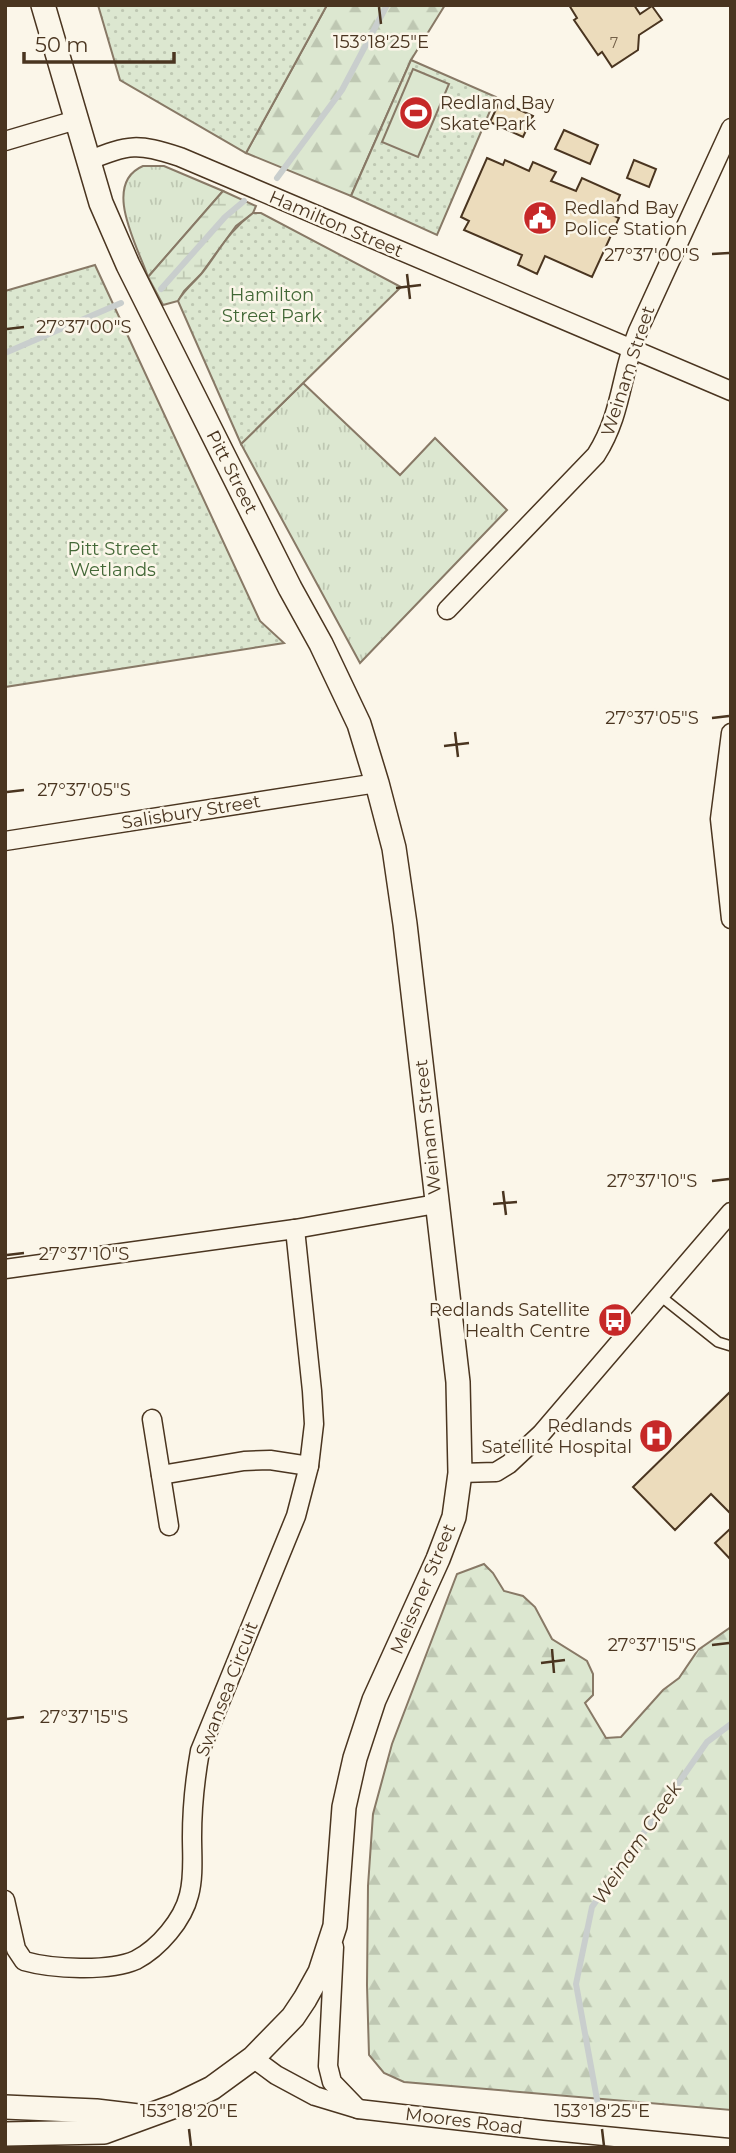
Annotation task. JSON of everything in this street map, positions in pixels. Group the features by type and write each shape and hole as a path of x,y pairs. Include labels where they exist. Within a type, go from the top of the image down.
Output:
{"street":[{"path":"43,5 88,161"},
{"path":"5,141 76,120"},
{"name":"Weinam Street","path":"447,610 596,455 614,422 631,348 731,128"},
{"name":"Hamilton Street","path":"88,161 131,146 147,146 180,157 731,391"},
{"name":"Pitt Street","path":"88,161 101,203 128,265 359,724 377,783"},
{"path":"731,733 720,820 731,919"},
{"name":"Weinam Street","path":"377,783 394,848 405,924 458,1382 460,1473"},
{"name":"Salisbury Street","path":"5,841 377,783"},
{"path":"5,1269 295,1229 436,1204"},
{"path":"460,1473 496,1472 509,1464 541,1434 731,1212"},
{"name":"Swansea Circuit","path":"5,1900 16,1949 24,1961 59,1968 100,1967 134,1960 154,1947 182,1914 193,1877 194,1791 200,1751 296,1516 309,1466 314,1424 295,1229"},
{"path":"152,1419 169,1526"},
{"path":"161,1475 244,1461 270,1460 309,1466"},
{"name":"Meissner Street","path":"5,2134 104,2132 193,2098 212,2088 253,2058 293,2017 320,1972 335,1926 344,1807 355,1758 374,1700 438,1559 454,1517 460,1473"},
{"path":"335,1926 328,2066 332,2082 358,2109"},
{"name":"Moores Road","path":"253,2058 276,2075 315,2096 358,2109 729,2148"},
{"path":"5,2108 96,2111 142,2117"}],"lane":[{"path":"659,1295 718,1342 731,1346"}],"green space":[{"path":"98,5 327,5 246,153 120,80"},
{"path":"327,5 445,5 411,60 351,196 246,153"},
{"path":"411,60 496,97 437,235 351,196"},
{"name":"Redland Bay Skate Park","path":"413,69 449,84 418,157 382,142"},
{"path":"143,166 164,166 223,191 148,277 131,233 123,201 125,187 131,175"},
{"path":"223,191 256,206 253,213 236,226 178,301 163,305 148,277"},
{"name":"Hamilton Street Park","path":"253,213 261,213 401,287 241,444 178,301 231,233"},
{"name":"Pitt Street Wetlands","path":"95,265 260,621 284,643 5,687 5,291"},
{"path":"303,383 400,475 435,438 507,510 360,663 241,444"},
{"path":"484,1564 504,1591 523,1596 535,1607 552,1639 587,1661 593,1674 593,1695 585,1703 606,1738 621,1737 663,1690 679,1678 698,1650 731,1627 731,2110 404,2082 384,2073 369,2055 368,1886 373,1814 392,1744 457,1574"}],"building":[{"path":"569,5 634,5 640,14 652,6 662,20 639,35 638,50 612,67 602,52 598,55 574,20 577,18"},
{"path":"500,101 533,116 523,137 490,122"},
{"path":"564,130 598,145 590,164 555,149"},
{"name":"Redland Bay Police Station","path":"487,158 503,165 505,160 529,171 533,162 556,172 551,181 576,191 582,178 620,195 612,215 619,218 592,277 545,256 537,274 518,265 522,255 464,230 469,221 461,217"},
{"path":"634,160 656,169 649,187 627,178"},
{"path":"731,1391 731,1514 711,1494 675,1530 633,1487"},
{"path":"731,1528 731,1560 715,1543"}],"waterway":[{"path":"277,178 342,90 387,5"},
{"path":"161,289 225,217 244,201"},
{"path":"5,353 121,303"},
{"name":"Weinam Creek","path":"598,2105 576,1984 592,1907 707,1742 731,1724"}],"place":[{"name":"Redland Bay Skate Park","path":"416,113"},
{"name":"Redland Bay Police Station","path":"540,218"},
{"name":"Redlands Satellite Health Centre","path":"615,1320"},
{"name":"Redlands Satellite Hospital","path":"656,1436"}]}
